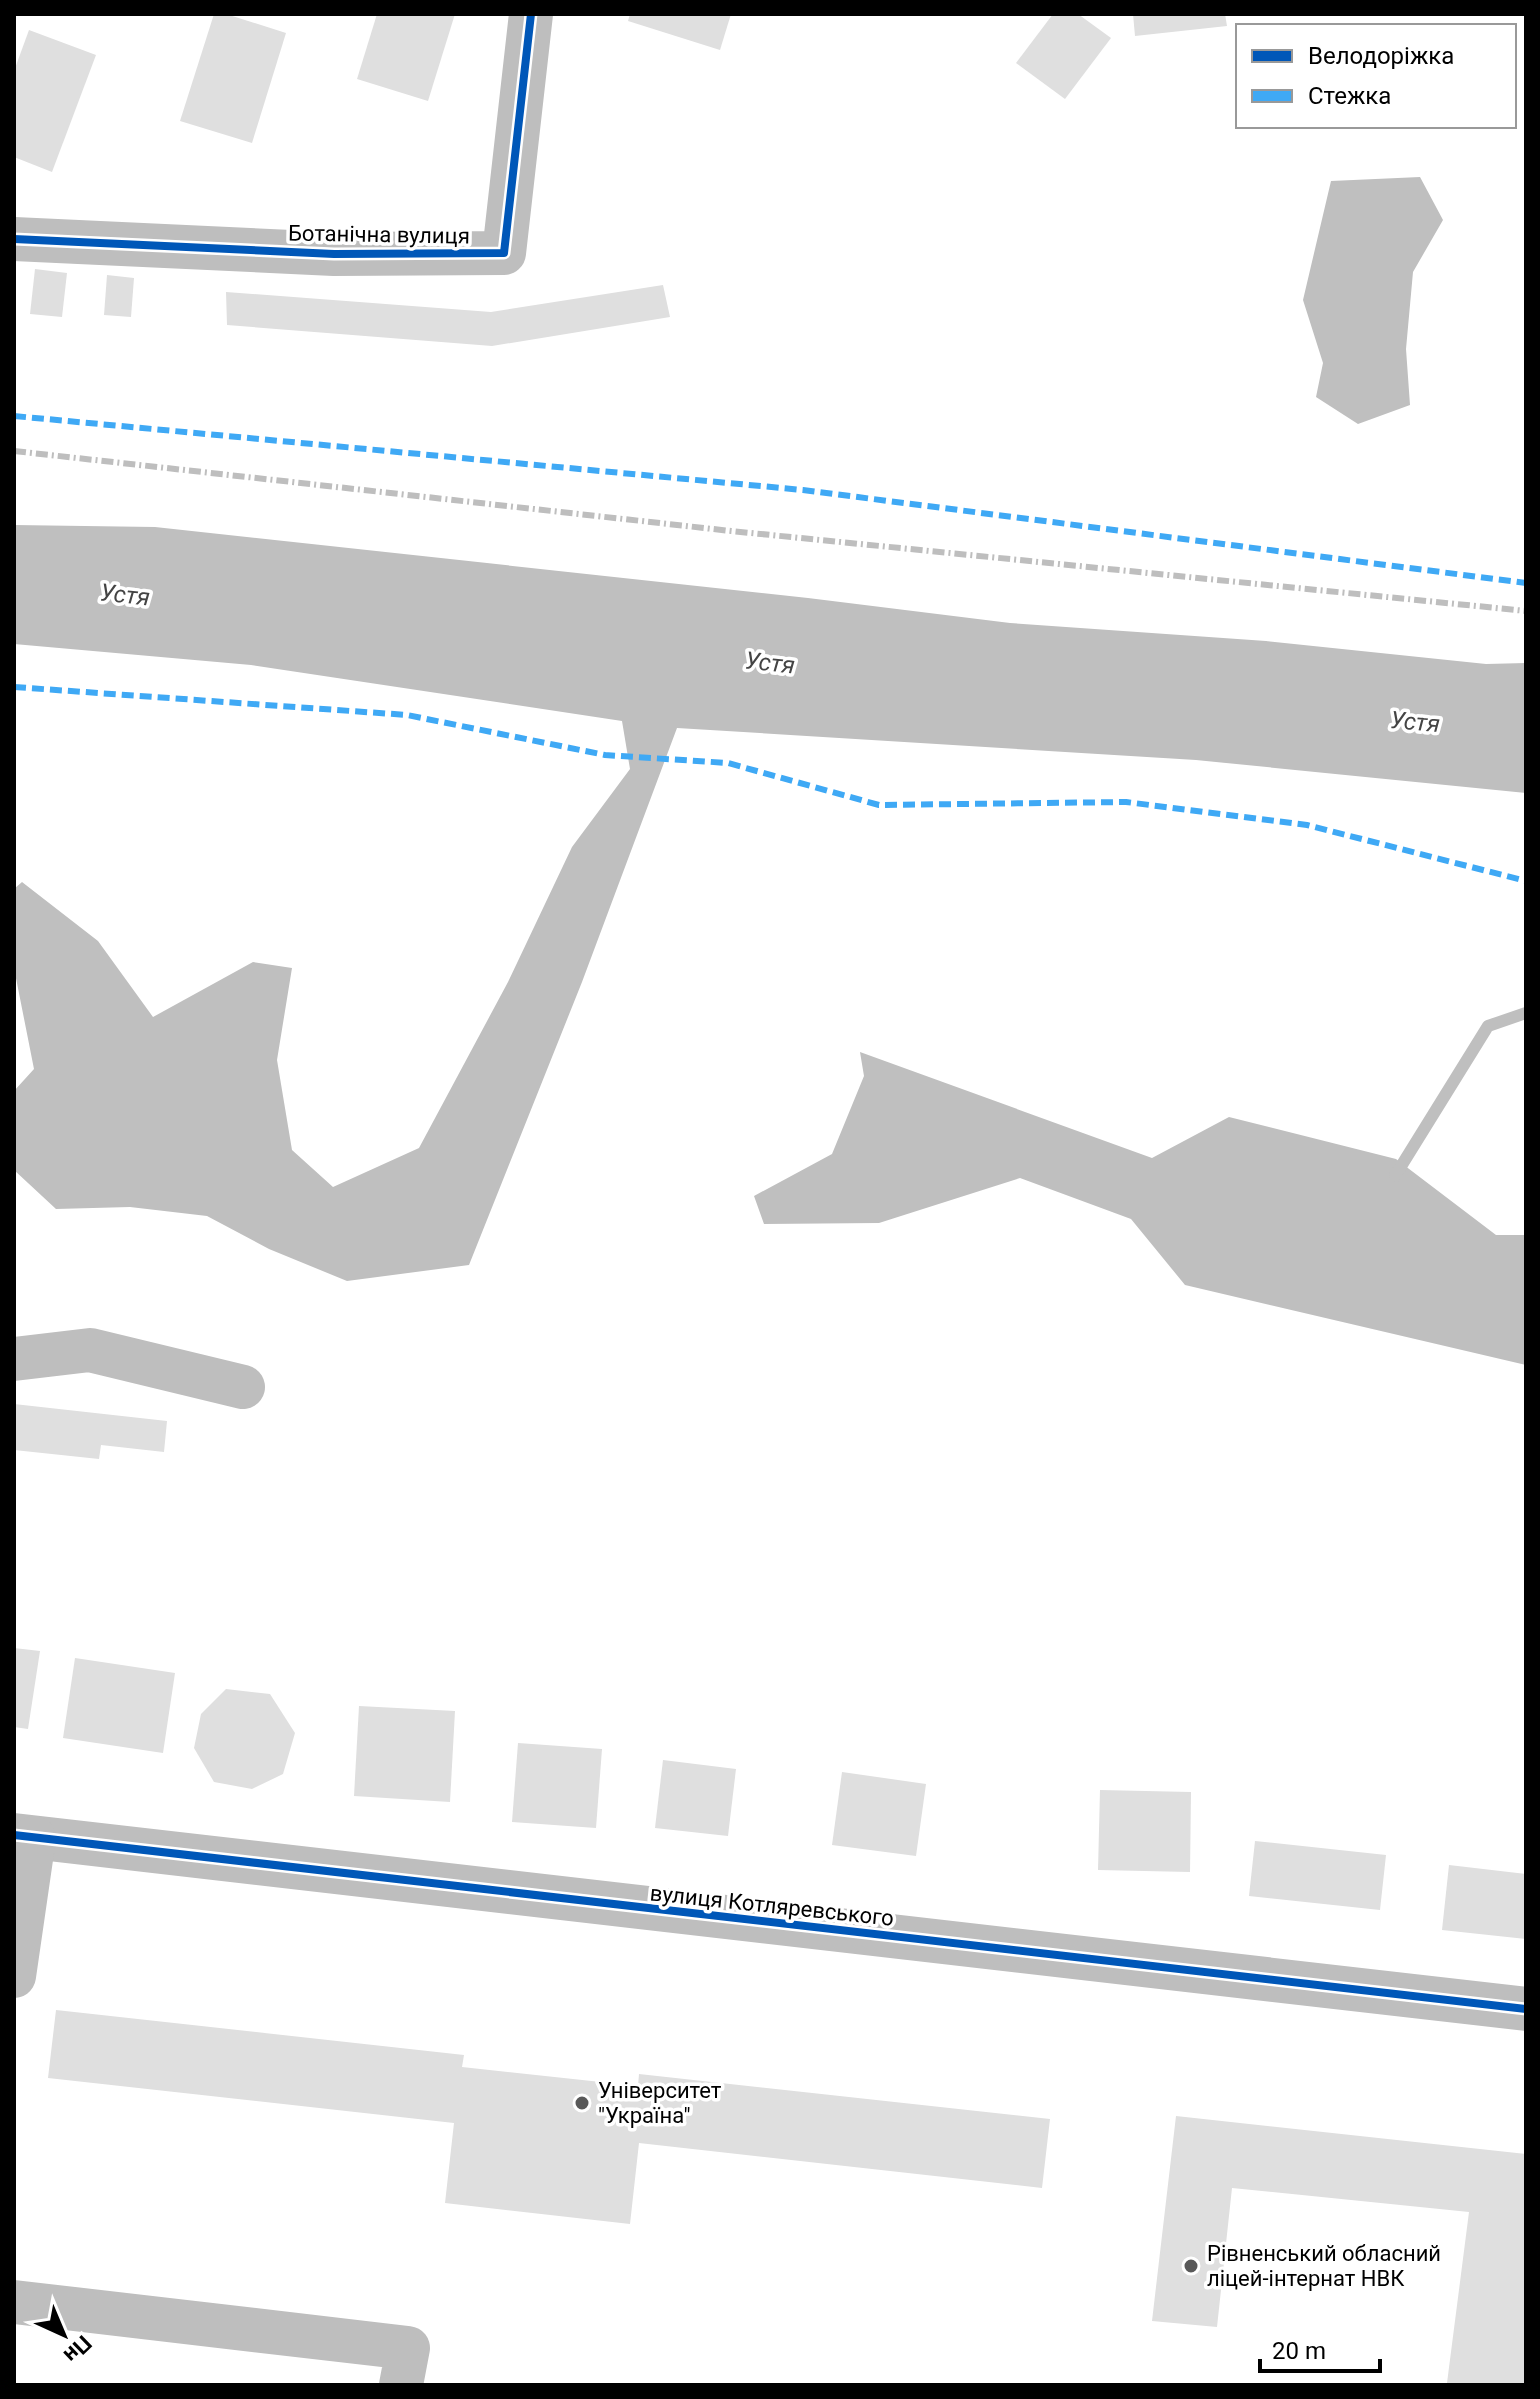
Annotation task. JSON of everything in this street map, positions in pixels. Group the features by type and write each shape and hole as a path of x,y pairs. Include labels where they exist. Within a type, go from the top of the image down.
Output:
{"street":[{"name":"Ботанічна вулиця","path":"14,239 334,254 504,253 531,14"},
{"path":"14,1359 90,1350 243,1387"},
{"path":"14,1976 24,1837"},
{"name":"вулиця Котляревського","path":"24,1837 1526,2009"},
{"path":"14,2302 408,2348 401,2385"}],"water":[{"path":"1420,177 1443,220 1413,272 1406,349 1410,405 1358,424 1316,397 1323,363 1303,300 1331,181"},
{"name":"Устя","path":"14,525 155,527 1010,623 1266,641 1486,664 1526,663 1526,793 1196,760 677,728 582,982 469,1265 347,1281 269,1249 207,1216 130,1207 56,1209 14,1170 14,1091 34,1069 14,968 14,889 22,882 98,941 153,1017 253,962 292,968 277,1060 292,1150 333,1187 419,1148 508,982 572,847 630,769 622,721 251,665 14,644"},
{"path":"860,1052 1152,1158 1229,1117 1396,1159 1496,1235 1526,1235 1526,1365 1185,1285 1131,1219 1020,1178 879,1223 764,1224 754,1196 832,1154 864,1076"}],"building":[{"path":"214,14 226,14 286,33 252,143 180,121"},
{"path":"377,14 455,14 428,101 357,79"},
{"path":"630,14 731,14 720,50 628,21"},
{"path":"1053,14 1078,14 1111,38 1065,99 1016,63"},
{"path":"1133,14 1225,14 1227,26 1135,36"},
{"path":"29,30 96,55 52,172 14,157 14,71"},
{"path":"35,269 67,273 62,317 30,314"},
{"path":"107,275 134,278 131,317 104,315"},
{"path":"663,285 670,317 492,346 227,325 226,292 491,312"},
{"path":"14,1404 167,1421 164,1452 101,1445 99,1459 14,1450"},
{"path":"14,1648 40,1651 28,1729 14,1727"},
{"path":"75,1658 175,1673 163,1753 63,1738"},
{"path":"226,1689 270,1694 295,1733 283,1774 252,1789 214,1782 194,1748 201,1714"},
{"path":"359,1706 455,1711 450,1802 354,1796"},
{"path":"518,1743 602,1749 596,1828 512,1822"},
{"path":"663,1760 736,1769 728,1836 655,1828"},
{"path":"842,1772 926,1784 916,1856 832,1845"},
{"path":"1100,1790 1191,1792 1190,1872 1098,1870"},
{"path":"1255,1841 1386,1855 1380,1910 1249,1896"},
{"path":"1449,1865 1526,1874 1526,1939 1442,1930"},
{"name":"Університет \"Україна\"","path":"56,2010 464,2055 462,2067 638,2086 639,2074 1050,2119 1042,2188 639,2143 630,2224 445,2203 454,2123 48,2078"},
{"name":"Рівненський обласний ліцей-інтернат НВК","path":"1176,2116 1526,2154 1526,2385 1447,2383 1469,2212 1232,2188 1217,2327 1152,2321"}],"waterway":[{"path":"1395,1176 1488,1026 1526,1013"}],"railway":[{"path":"14,451 731,531 1526,611"}],"marked path":[{"path":"14,416 803,490 1526,583"},
{"path":"14,687 407,715 605,755 728,763 879,805 1126,802 1307,825 1526,881"}],"cycle path":[{"path":"14,239 334,254 504,253 531,14"},
{"path":"14,1835 1526,2009"}],"place":[{"name":"Університет \"Україна\"","path":"582,2103"},
{"name":"Рівненський обласний ліцей-інтернат НВК","path":"1191,2266"}]}
